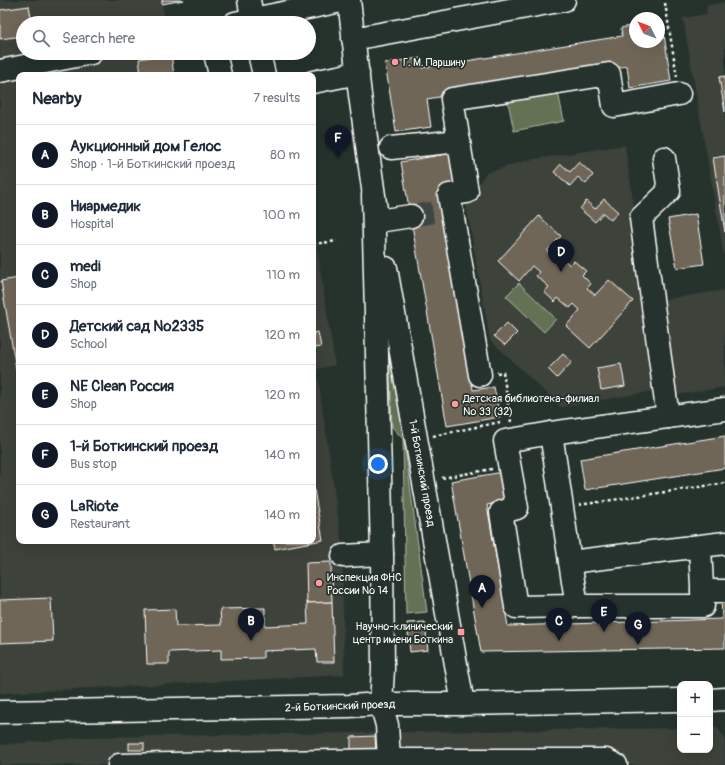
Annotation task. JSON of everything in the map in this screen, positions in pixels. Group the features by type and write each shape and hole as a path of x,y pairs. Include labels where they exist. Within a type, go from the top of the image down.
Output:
{"street":[{"path":"247,16 346,0"},
{"name":"1-й Боткинский проезд","path":"349,0 378,221 463,704"},
{"path":"353,39 564,0"},
{"path":"0,71 56,60"},
{"path":"217,60 219,72"},
{"path":"261,60 263,72"},
{"path":"316,81 358,73"},
{"path":"480,375 447,210 449,195 467,192 452,99 608,74 614,106 679,94"},
{"path":"391,148 459,140"},
{"path":"664,158 669,191 641,218 668,417"},
{"name":"1-й Боткинский проезд","path":"374,195 382,554 383,669 381,704 387,725 389,760"},
{"path":"378,221 411,216"},
{"path":"700,547 702,606 516,607 501,512 517,508 505,441 512,430 551,434 725,408"},
{"path":"551,434 577,606"},
{"path":"570,562 725,544"},
{"path":"343,556 382,554"},
{"path":"702,591 725,591"},
{"path":"713,700 725,699"},
{"name":"2-й Боткинский проезд","path":"0,712 349,706 381,704 677,700"},
{"path":"119,765 389,760 606,760 616,765"}],"path":[{"path":"665,3 679,94"},
{"path":"316,244 337,241"},
{"path":"432,436 512,430 503,372 480,375"},
{"path":"441,478 510,467"},
{"path":"562,507 725,484"}],"shaded area":[{"path":"0,0 184,0 162,4 165,16 16,16 16,60 171,60 173,72 16,72 16,544 316,544 316,241 335,365 317,369 342,546 344,675 0,693"},
{"path":"725,2 724,255 683,18 707,14 706,6"},
{"path":"625,145 660,390 561,407 490,340 466,204 486,173 528,160"},
{"path":"725,290 725,387 670,396 656,301"},
{"path":"713,727 717,727 725,738 725,765 0,765 0,745 86,737 677,728 677,753 713,753"}],"green space":[{"path":"558,92 564,121 514,131 508,102"},
{"path":"519,283 556,319 544,332 506,296"},
{"path":"388,321 427,612 406,614 403,439 392,427"}],"building":[{"path":"162,0 184,0 162,4"},
{"path":"29,6 31,16 16,16 16,37 0,39 0,10"},
{"path":"629,26 629,48 665,48 665,41 671,81 630,88 627,66 427,99 431,127 396,132 385,63 420,58 422,68 622,36 621,28"},
{"path":"139,60 172,60 174,72 141,72"},
{"path":"725,76 725,112 719,77"},
{"path":"452,153 457,185 439,189 473,390 494,387 500,417 447,426 401,162"},
{"path":"725,156 725,232 713,158"},
{"path":"579,162 593,175 586,184 578,177 570,186 554,172 561,164 570,172"},
{"path":"604,199 618,212 611,220 603,213 595,222 580,209 586,201 595,209"},
{"path":"696,214 704,264 677,268 668,219"},
{"path":"539,216 561,236 547,251 555,258 558,255 570,265 574,261 586,271 582,275 591,284 587,288 595,295 609,280 633,301 590,348 566,326 580,310 574,304 570,308 558,298 555,302 544,292 549,287 536,276 539,272 532,266 519,281 498,261"},
{"path":"16,278 16,368 1,281"},
{"path":"507,323 517,333 505,345 494,336"},
{"path":"316,332 318,332 321,347 316,348"},
{"path":"563,354 572,362 557,378 548,369"},
{"path":"621,364 625,386 601,390 597,368"},
{"path":"725,436 725,468 585,490 580,459"},
{"path":"503,472 507,501 487,505 508,626 722,619 721,599 725,599 725,648 481,652 451,481"},
{"path":"316,501 323,540 316,541"},
{"path":"274,544 302,544 275,549"},
{"name":"Инспекция ФНС России № 14","path":"331,562 332,602 307,603 306,563"},
{"path":"51,598 53,641 0,643 0,600"},
{"path":"332,602 334,662 317,662 316,649 263,651 263,658 221,659 221,650 169,652 169,664 147,664 145,610 175,609 176,626 221,625 220,609 265,608 265,626 308,624 307,603"},
{"path":"425,622 428,650 410,652 407,623"},
{"path":"375,736 376,751 351,752 351,737"},
{"path":"129,743 144,743 144,750 129,750"}],"tunnel":[{"path":"411,216 442,211"}],"place":[{"name":"Г. М. Паршину","path":"395,62"},
{"name":"1-й Боткинский проезд","path":"338,158"},
{"name":"Детский сад №2335","path":"561,272"},
{"name":"Детская библиотека-филиал № 33 (32)","path":"455,404"},
{"name":"Инспекция ФНС России № 14","path":"319,583"},
{"name":"Аукционный дом Гелос","path":"482,608"},
{"name":"Научно-клинический центр имени Боткина","path":"461,632"},
{"name":"NE Clean Россия","path":"604,632"},
{"name":"Ниармедик","path":"251,641"},
{"name":"medi","path":"559,641"},
{"name":"LaRiote","path":"638,645"}]}
